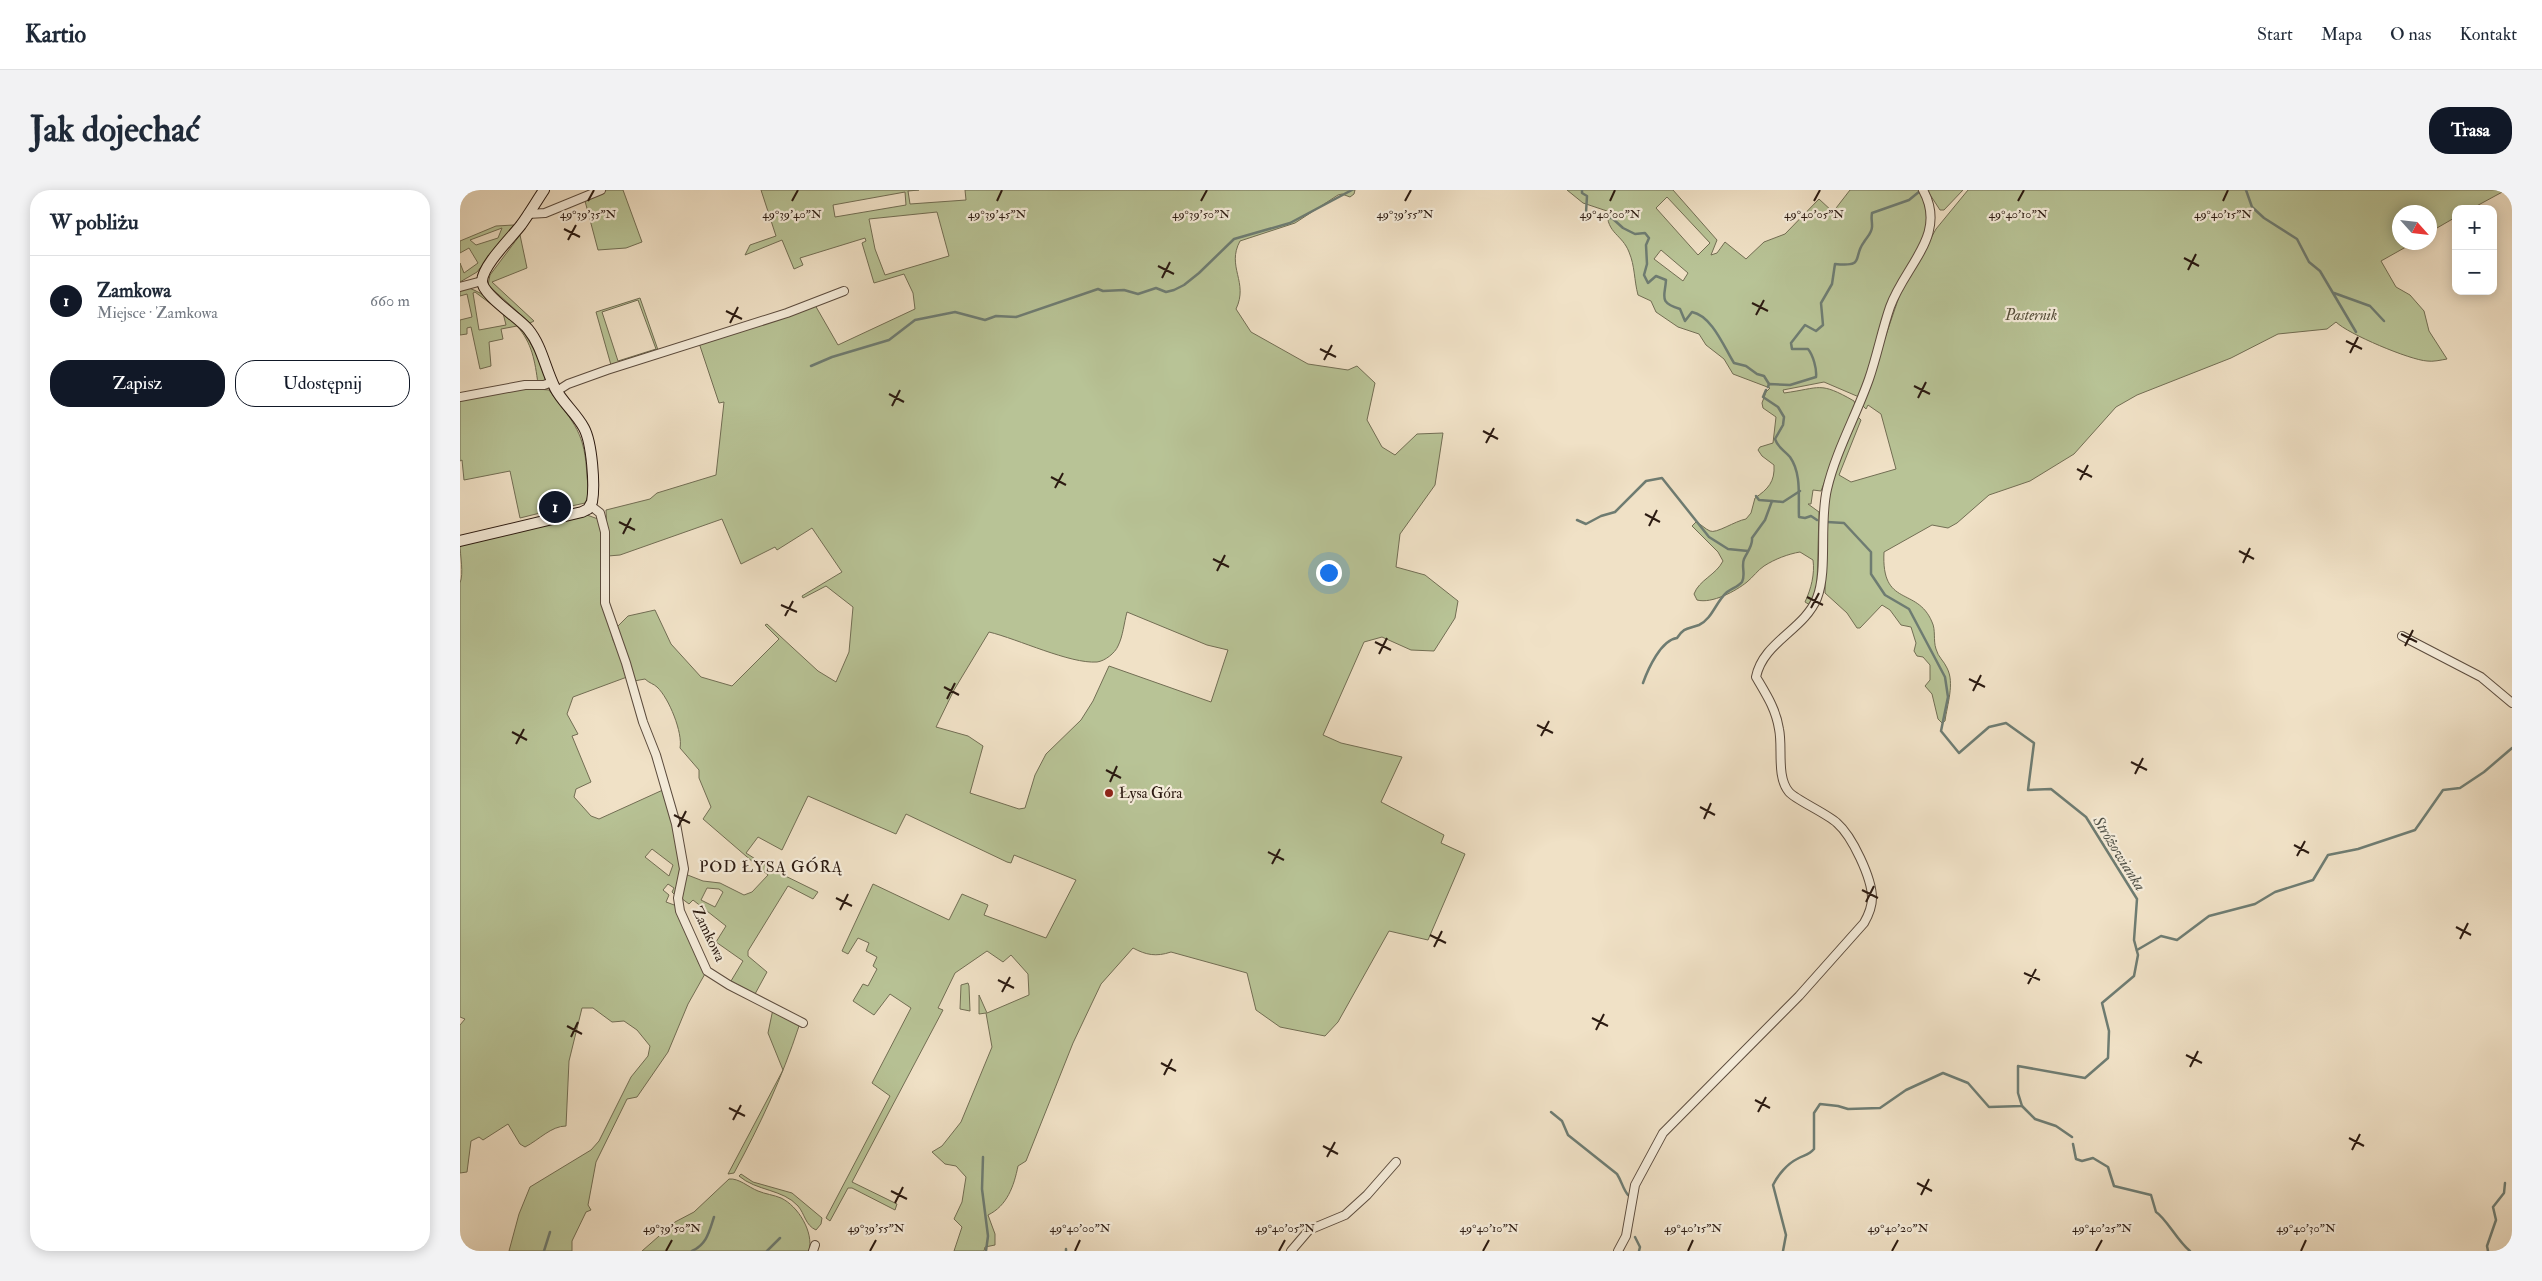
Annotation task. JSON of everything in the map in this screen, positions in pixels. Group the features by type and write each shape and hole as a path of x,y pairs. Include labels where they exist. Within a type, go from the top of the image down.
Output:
{"street":[{"path":"460,541 582,512 590,506 593,493 586,434 554,386 541,351 529,329 515,314 487,293 482,281 488,267 544,190"},
{"path":"528,214 536,216 600,190"},
{"path":"1618,1251 1626,1236 1635,1186 1663,1133 1799,996 1864,923 1869,912 1872,898 1868,879 1852,842 1838,823 1789,792 1782,776 1779,729 1772,703 1756,677 1758,665 1769,651 1801,621 1817,597 1821,577 1822,521 1827,488 1869,380 1896,293 1931,231 1931,211 1923,190"},
{"path":"460,286 482,281"},
{"path":"460,397 525,385 554,386 568,384 787,313 844,291"},
{"name":"Zamkowa","path":"590,506 600,513 605,532 605,603 628,670 642,722 656,755 676,824 684,869 678,898 680,911 707,971 728,985 803,1023"},
{"path":"2402,636 2481,677 2512,703"},
{"path":"1291,1251 1309,1230 1345,1215 1367,1195 1396,1162"}],"green space":[{"path":"606,190 623,190 642,242 626,248 598,250 585,201"},
{"path":"761,190 919,190 908,191 910,204 966,200 965,190 1355,190 1354,194 1350,197 1342,194 1338,195 1295,223 1240,241 1235,259 1240,291 1236,309 1251,332 1308,364 1348,370 1357,366 1375,383 1367,420 1382,447 1395,455 1417,434 1443,433 1435,485 1400,534 1396,567 1425,575 1458,601 1455,618 1434,651 1411,650 1382,637 1364,642 1323,735 1341,743 1402,757 1381,802 1444,835 1441,843 1465,854 1428,940 1389,931 1338,1022 1325,1036 1280,1027 1256,1010 1247,973 1171,952 1151,954 1133,948 1101,984 1073,1043 1026,1161 1018,1166 1012,1188 1005,1201 988,1215 995,1234 995,1245 985,1247 984,1251 954,1251 962,1227 954,1219 962,1202 966,1177 956,1166 945,1164 932,1152 942,1146 961,1122 992,1047 986,1013 979,1014 979,995 987,1013 1029,995 1028,974 1011,955 1003,962 987,951 955,973 938,1008 943,1010 852,1182 897,1204 895,1210 852,1188 848,1188 830,1221 826,1218 890,1096 872,1083 911,1008 890,994 874,1015 853,1001 863,984 868,986 877,969 873,966 877,957 866,951 869,943 858,938 848,954 842,951 873,884 949,920 962,894 988,905 984,915 1046,938 1076,880 1014,855 1011,863 1007,862 906,814 896,834 808,796 782,850 758,837 746,853 771,869 818,892 813,899 788,886 748,951 748,956 767,972 755,994 731,981 743,961 716,942 726,926 693,900 689,904 681,898 685,874 703,881 720,883 744,895 752,892 768,875 703,819 711,807 699,778 699,770 680,748 677,725 662,692 645,679 634,681 629,661 616,628 628,616 655,610 671,644 701,677 732,686 779,639 765,625 767,624 818,671 836,682 849,652 853,607 826,586 803,598 802,596 842,572 812,528 777,550 775,547 741,564 722,519 620,555 608,556 606,510 650,499 657,493 716,475 724,402 719,403 699,343 815,305 838,345 915,309 913,293 904,274 874,283 862,243 866,241 865,238 800,258 803,265 794,269 782,240 745,255 750,245 776,236","holes":["905,192 906,205 835,217 833,205","937,212 949,256 885,275 875,249 869,219","1127,612 1207,645 1228,650 1211,702 1109,666 1093,701 1081,720 1046,754 1035,775 1025,808 1019,809 970,793 983,746 968,736 936,727 954,690 989,632 1086,662 1097,662 1112,654 1117,649","707,888 719,889 723,892 715,907 701,900"]},
{"path":"1567,190 1673,190 1717,240 1711,255 1717,253 1725,242 1746,259 1764,242 1785,234 1819,199 1833,212 1850,190 1920,190 1929,218 1921,245 1895,288 1859,397 1824,382 1783,390 1784,393 1813,388 1826,388 1854,401 1855,404 1821,491 1813,490 1811,504 1808,504 1819,512 1817,586 1810,605 1805,602 1812,581 1813,560 1800,552 1768,563 1742,586 1724,596 1710,600 1697,600 1694,594 1696,589 1723,561 1718,552 1692,526 1696,522 1713,531 1746,519 1751,513 1755,498 1772,481 1774,465 1762,456 1758,450 1760,447 1773,443 1776,417 1763,408 1762,403 1766,392 1770,388 1733,374 1724,359 1706,345 1699,334 1678,327 1656,312 1651,301 1638,295 1631,257 1623,241 1609,225 1607,211 1583,203","holes":["1667,197 1710,243 1698,255 1656,208","1661,250 1688,273 1683,281 1654,259"]},
{"path":"1927,190 1963,190 1944,210 1940,210"},
{"name":"Pasternik","path":"1968,190 2506,190 2478,205 2452,205 2452,219 2437,228 2437,205 2392,205 2392,250 2401,250 2381,261 2396,287 2410,295 2424,311 2429,331 2447,359 2429,361 2407,356 2353,333 2336,322 2327,329 2278,334 2231,358 2137,395 2116,407 2074,454 2030,481 1989,495 1957,523 1948,528 1932,525 1884,552 1888,582 1894,589 1926,611 1932,622 1936,649 1947,668 1950,680 1950,694 1945,721 1942,723 1938,719 1932,694 1925,686 1930,680 1930,665 1923,657 1917,656 1914,651 1916,643 1911,627 1901,625 1890,610 1882,605 1860,628 1857,628 1847,613 1825,593 1826,520 1832,478 1858,417 1861,420 1839,475 1851,482 1896,469 1881,414 1868,405 1866,409 1862,405 1900,294 1936,229"},
{"path":"514,225 477,272 460,282 460,263 464,273 478,263 469,248 460,253 460,241 496,226","holes":["502,228 498,238 476,245 470,240"]},
{"path":"520,235 527,268 492,282 534,321 530,323 488,285 490,275"},
{"path":"469,288 481,293 512,318 535,351 544,372 545,381 538,384 532,353 526,339 517,326 501,329 503,339 489,342 491,366 480,369 471,327 467,328 467,334 460,335 460,320 472,317 467,294 460,296 460,289","holes":["475,292 503,313 506,325 479,330 473,293"]},
{"path":"640,298 658,350 611,365 596,312","holes":["638,300 656,349 618,361 602,312"]},
{"path":"526,388 549,390 572,421 584,449 588,497 585,503 558,509 557,505 552,506 552,510 520,518 510,471 464,480 462,460 460,461 460,401"},
{"path":"587,515 598,519 602,526 602,595 613,640 627,670 627,677 573,697 567,714 578,734 572,736 591,782 576,789 574,797 591,816 599,819 665,789 678,841 680,868 674,894 672,892 674,888 668,884 663,890 669,895 666,902 677,906 699,964 706,972 688,1004 668,1052 637,1097 627,1099 596,1162 588,1205 591,1210 586,1212 572,1241 572,1251 509,1251 519,1214 530,1187 591,1150 599,1141 631,1077 648,1056 650,1046 637,1030 624,1021 612,1022 593,1008 582,1008 569,1061 566,1126 555,1128 525,1147 520,1144 508,1124 483,1140 479,1137 471,1141 467,1172 460,1173 460,1025 465,1019 460,1017 460,583 462,569 460,544","holes":["652,849 673,865 669,876 645,857"]},
{"path":"968,983 970,1011 960,1009 961,985"},
{"path":"773,1009 796,1021 799,1026 783,1070 768,1033"},
{"path":"783,1070 744,1155 734,1173 728,1174"},
{"path":"741,1174 753,1182 792,1193 822,1218 821,1224 816,1230 812,1228 792,1200 753,1185 739,1176"},
{"path":"729,1179 781,1198 793,1207 799,1213 807,1228 810,1244 809,1251 642,1251 675,1222 694,1212"}],"waterway":[{"path":"811,366 832,357 889,340 915,320 955,312 985,320 996,316 1016,317 1098,289 1103,291 1124,290 1138,294 1156,288 1166,292 1174,290 1199,273 1234,239 1290,223 1352,190"},
{"path":"1582,190 1582,193 1587,196 1587,215 1600,213 1608,218 1612,218 1623,228 1635,234 1645,233 1649,238 1646,245 1647,264 1644,275 1648,283 1656,276 1666,280 1664,298 1668,304 1680,309 1685,321 1692,312 1706,319 1717,333 1734,363 1746,366 1757,374 1764,376 1769,384"},
{"path":"2246,190 2252,207 2264,218 2297,239 2309,262 2320,271 2356,332"},
{"name":"Stróżowianka","path":"1768,387 1769,384 1790,385 1816,377 1814,362 1808,349 1792,349 1791,343 1805,325 1816,331 1823,325 1821,303 1832,284 1835,264 1855,263 1861,248 1872,230 1872,213 1909,200 1920,191"},
{"path":"2334,293 2370,306 2384,321"},
{"name":"Stróżowianka","path":"1766,390 1763,397 1778,407 1784,417 1783,425 1775,439 1779,447 1790,457 1794,464 1799,486 1799,517 1811,516 1817,520"},
{"path":"1577,520 1586,524 1601,516 1615,512 1646,481 1662,478 1709,537 1728,549 1748,551"},
{"path":"1643,683 1661,649 1671,640 1677,638 1684,630 1699,625 1707,619 1726,593 1742,582 1744,559 1751,546 1752,538 1765,520 1772,501 1783,502 1800,491"},
{"path":"1756,496 1759,500 1772,501"},
{"name":"Stróżowianka","path":"1783,1251 1786,1235 1773,1185 1790,1164 1814,1149 1814,1113 1820,1104 1848,1109 1880,1108 1906,1090 1943,1073 1968,1083 1989,1107 2022,1106 2018,1093 2018,1066 2085,1078 2108,1058 2109,1031 2102,1003 2134,976 2138,955 2134,940 2137,899 2086,817 2051,789 2028,790 2034,743 2006,723 1989,727 1959,753 1941,731 1948,697 1945,677 1909,609 1885,595 1871,574 1871,552 1844,523 1827,522"},
{"path":"2137,950 2161,936 2177,940 2209,916 2255,904 2275,892 2313,880 2328,855 2358,849 2415,830 2443,790 2460,788 2484,772 2512,748"},
{"path":"2022,1106 2035,1119 2056,1126 2072,1137"},
{"path":"1551,1112 1562,1121 1568,1135 1617,1174 1628,1195"},
{"path":"2073,1144 2076,1159 2082,1161 2093,1158 2108,1167 2114,1186 2151,1195 2156,1212 2190,1251"},
{"path":"983,1157 982,1189 988,1236 986,1251"},
{"path":"2488,1251 2487,1246 2496,1220 2493,1207 2504,1193 2505,1183"},
{"path":"692,1251 704,1241 709,1233 714,1217"},
{"path":"544,1251 550,1232"},
{"path":"1635,1237 1640,1247 1639,1251"},
{"path":"767,1251 780,1238"}],"place":[{"name":"Zamkowa","path":"555,507"},
{"name":"Łysa Góra","path":"1109,793"}],"district":[{"name":"POD ŁYSĄ GÓRĄ","path":"771,866"}]}
